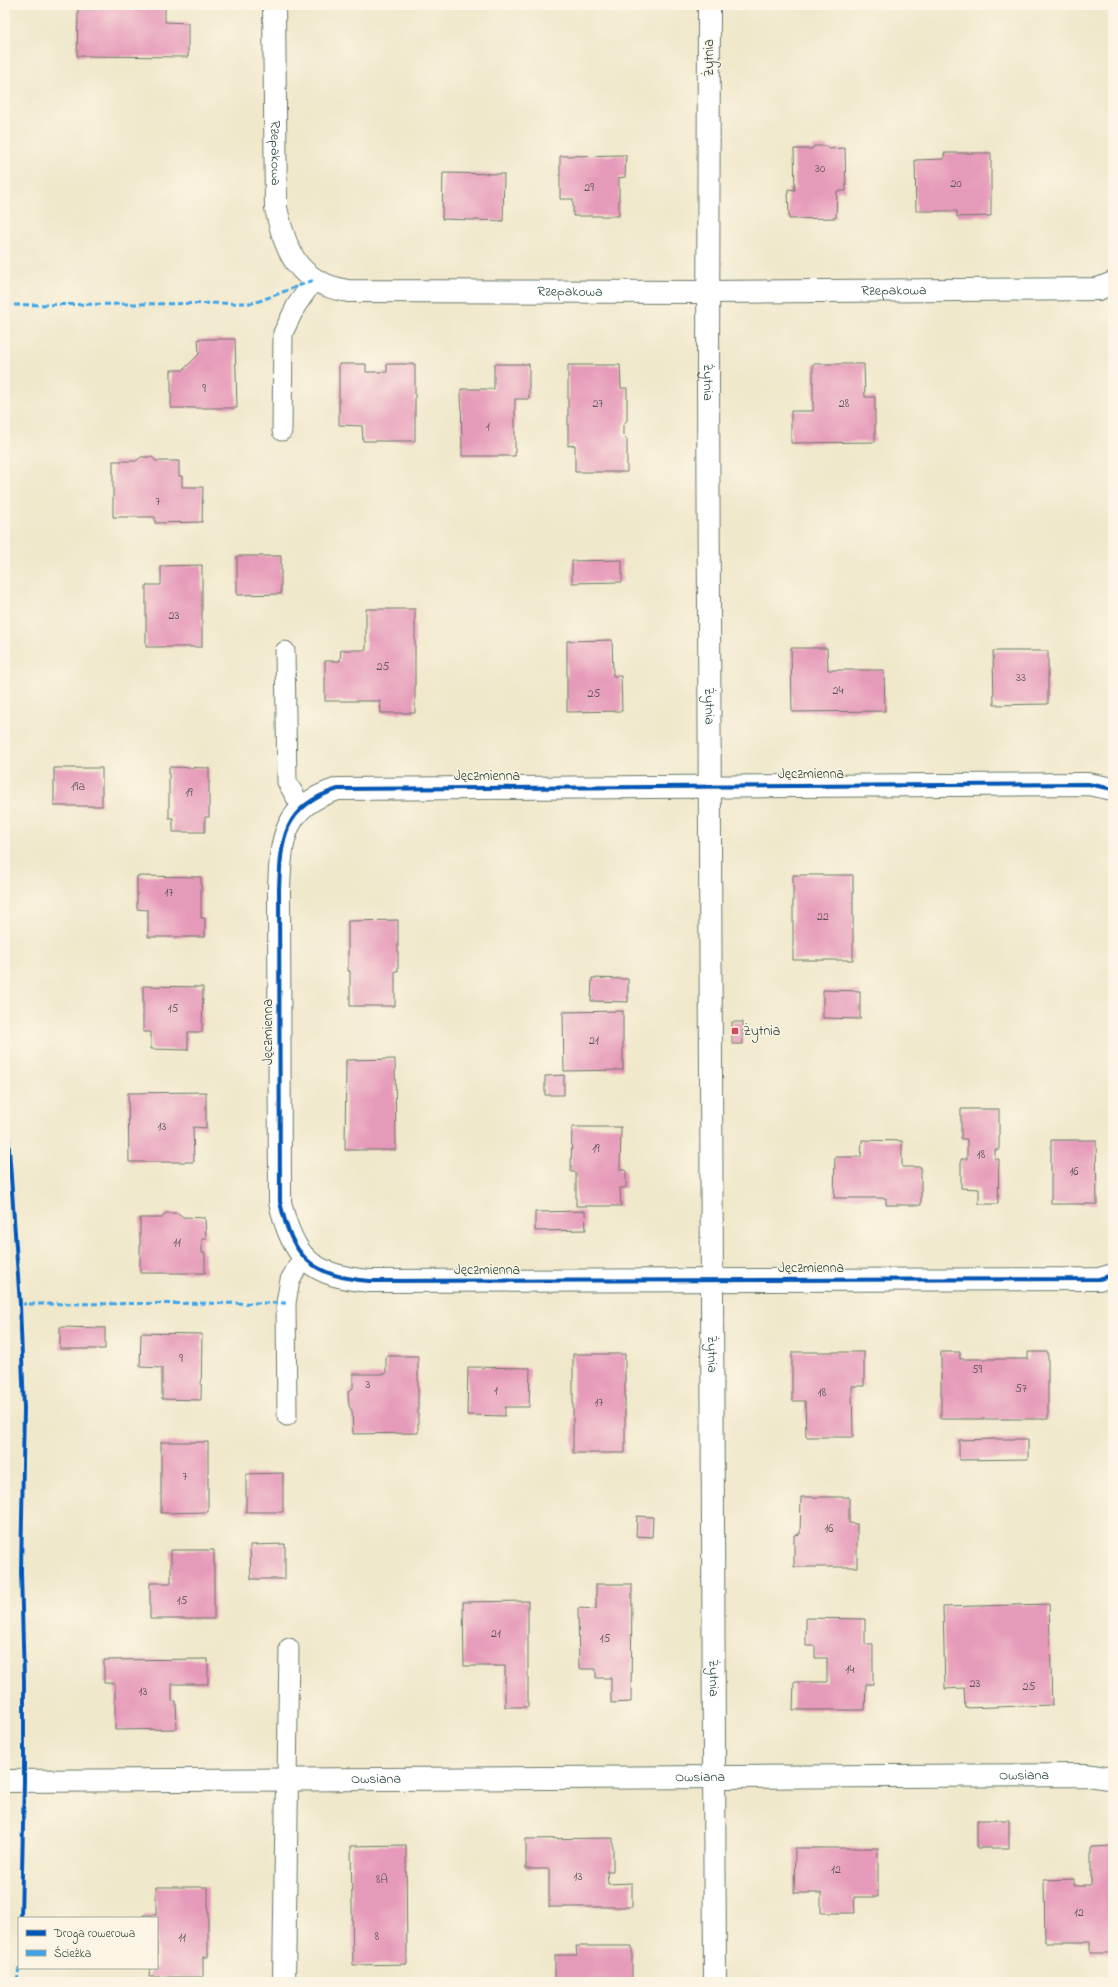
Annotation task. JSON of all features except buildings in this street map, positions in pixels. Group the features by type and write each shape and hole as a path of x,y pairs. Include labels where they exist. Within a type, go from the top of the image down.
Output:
{"street":[{"name":"Rzepakowa","path":"274,5 276,208 282,236 297,264 314,280 330,288 348,291 708,292 1098,289 1113,284"},
{"name":"Żytnia","path":"709,5 709,786 715,1982"},
{"name":"Jęczmienna","path":"1113,790 1088,784 338,789 319,795 302,808 290,823 283,837 280,860 280,1202 285,1226 303,1257 311,1265 321,1270 352,1280 370,1281 1099,1279 1113,1275"},
{"name":"Owsiana","path":"5,1781 1087,1775 1113,1779"},
{"path":"284,1982 287,1780"}],"lane":[{"path":"282,431 283,333 296,306 314,280"},
{"path":"284,651 287,782 302,808"},
{"path":"287,1416 286,1303 290,1280 303,1257"},
{"path":"287,1780 289,1648"}],"marked path":[{"path":"5,305 254,303 314,280"},
{"path":"20,1304 286,1303"},
{"path":"17,1982 19,1969"}],"cycle path":[{"path":"1113,789 1088,784 338,789 320,796 306,805 296,815 289,826 284,839 281,854 279,889 280,1202 291,1238 299,1251 308,1261 319,1269 333,1275 350,1279 370,1281 1099,1279 1113,1275"},
{"path":"5,1092 20,1304 24,1409 21,1572 24,1680 24,1781 21,1917"}],"place":[{"name":"Żytnia","path":"735,1031"}]}
